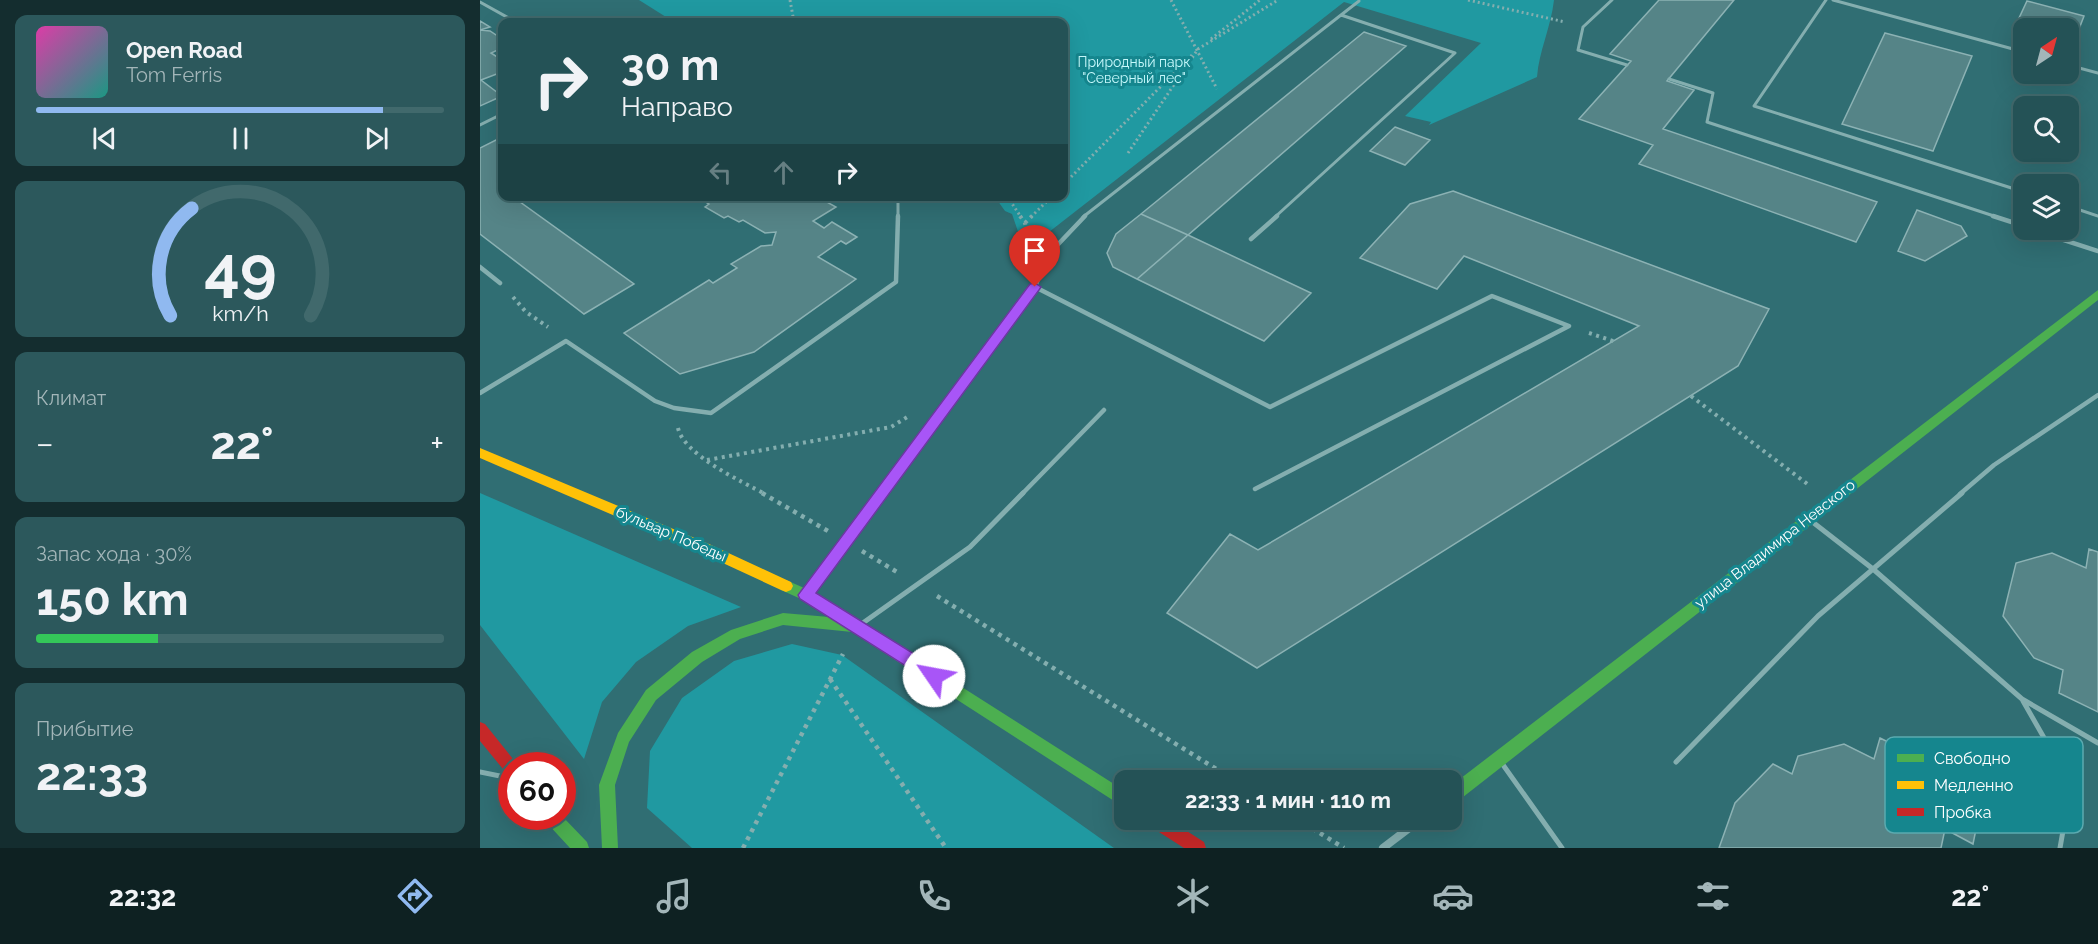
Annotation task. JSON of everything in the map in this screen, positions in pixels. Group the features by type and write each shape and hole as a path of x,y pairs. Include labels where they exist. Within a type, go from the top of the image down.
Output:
{"main road":[{"name":"улица Владимира Невского","path":"1462,787 2098,294"},
{"name":"бульвар Победы","path":"480,453 704,548 806,595 858,626 1114,793"},
{"name":"бульвар Победы","path":"610,848 607,785 623,738 651,695 697,657 736,634 783,620 858,626"},
{"path":"480,729 498,752"},
{"path":"565,830 581,848"},
{"path":"1171,830 1198,848"}],"street":[{"path":"1383,848 1407,830"}],"lane":[{"path":"1612,0 1583,27 1578,50 1627,65"},
{"path":"1826,0 1754,106 2013,188"},
{"path":"1833,0 2013,49"},
{"path":"806,595 1035,287 1047,256 1089,211 1359,1"},
{"path":"480,2 509,18"},
{"path":"1251,238 1455,53 1341,15"},
{"path":"2079,68 2098,73"},
{"path":"1669,79 1713,93 1707,122 2013,222"},
{"path":"480,125 498,116"},
{"path":"480,393 566,341 655,401 674,408 711,413 896,282 898,201"},
{"path":"2079,210 2098,216"},
{"path":"2064,240 2098,251"},
{"path":"480,267 500,283"},
{"path":"1035,287 1270,407 1492,296 1569,326"},
{"path":"1255,489 1569,326"},
{"path":"1676,762 1818,616 1995,465 2098,395"},
{"path":"858,626 970,547 1104,410"},
{"path":"1808,518 1873,569 2022,699 2098,743"},
{"path":"2022,699 2044,737"},
{"path":"1499,759 1562,848"},
{"path":"480,772 498,776"},
{"path":"2060,848 2063,833"}],"path":[{"path":"790,0 793,18"},
{"path":"1171,0 1225,106"},
{"path":"1068,180 1198,50 1260,0"},
{"path":"1128,154 1198,50 1278,0"},
{"path":"1467,0 1562,21"},
{"path":"1010,201 1025,223 1028,244"},
{"path":"1025,223 1047,201"},
{"path":"526,312 549,328"},
{"path":"1569,326 1616,342"},
{"path":"1691,396 1830,501"},
{"path":"706,460 891,427 918,410"},
{"path":"680,437 706,460 918,584 1218,770"},
{"path":"743,848 858,626"},
{"path":"830,679 946,848"},
{"path":"1315,830 1344,848"}],"green space":[{"name":"Природный парк \"Северный лес\"","path":"639,0 1554,0 1537,77 1429,125 1431,122 1405,116 1481,43 1344,2 1049,232 1045,230 1023,246 1012,214 1005,211 998,201 1068,201 1068,18 668,18"},
{"path":"480,493 741,607 688,626 636,662 602,702 584,759 480,625"},
{"path":"792,644 842,655 1114,848 692,848 647,808 650,751 682,698 734,661"}],"building":[{"path":"1659,0 1734,0 1667,81 1694,90 1663,129 1877,202 1856,242 1639,164 1653,145 1579,119 1631,61 1610,54"},
{"path":"2027,1 2084,16 2079,29 2079,18 2019,18"},
{"path":"480,21 490,27 480,30"},
{"path":"480,30 490,31 498,36 498,50 491,53 498,57 498,74 481,80 498,93 498,98 480,106"},
{"path":"1364,32 1406,46 1188,235 1141,214"},
{"path":"1885,33 1972,56 1933,151 1842,124"},
{"path":"1395,127 1430,140 1405,165 1370,151"},
{"path":"498,139 498,201 519,201 634,284 584,314 480,234 480,148"},
{"path":"1453,191 1769,309 1738,366 1257,668 1167,613 1230,534 1258,550 1639,326 1464,256 1437,289 1360,258 1410,204"},
{"path":"704,201 825,201 836,207 813,221 824,228 832,222 857,237 846,244 841,241 818,257 856,279 754,352 680,374 624,333 709,280 713,283 737,268 731,264 761,246 772,245 776,232 765,233 743,220 739,222 728,216 724,218 705,207 709,204"},
{"path":"1917,210 1961,226 1967,236 1925,261 1898,251"},
{"path":"1141,214 1188,235 1137,279 1113,267 1107,253 1116,234"},
{"path":"1188,235 1311,293 1264,341 1137,279"},
{"path":"2089,549 2098,552 2098,712 2059,693 2063,670 2034,658 2003,616 2016,563 2052,553 2086,568"},
{"path":"1880,738 1885,740 1885,833 1944,833 1941,848 1719,848 1735,803 1773,764 1792,774 1798,756 1844,744 1874,759"},
{"path":"1952,833 1975,833 1973,844"}],"traffic: fast":[{"path":"1462,787 2098,294"},
{"path":"786,586 806,595 1114,793"},
{"path":"610,848 607,785 623,738 651,695 697,657 736,634 783,619 853,626"},
{"path":"565,830 581,848"}],"traffic: slow":[{"path":"480,453 704,548 786,586"}],"traffic: jam":[{"path":"480,729 498,752"},
{"path":"1171,830 1198,848"}],"route":[{"path":"934,676 806,595 1035,287"}]}
